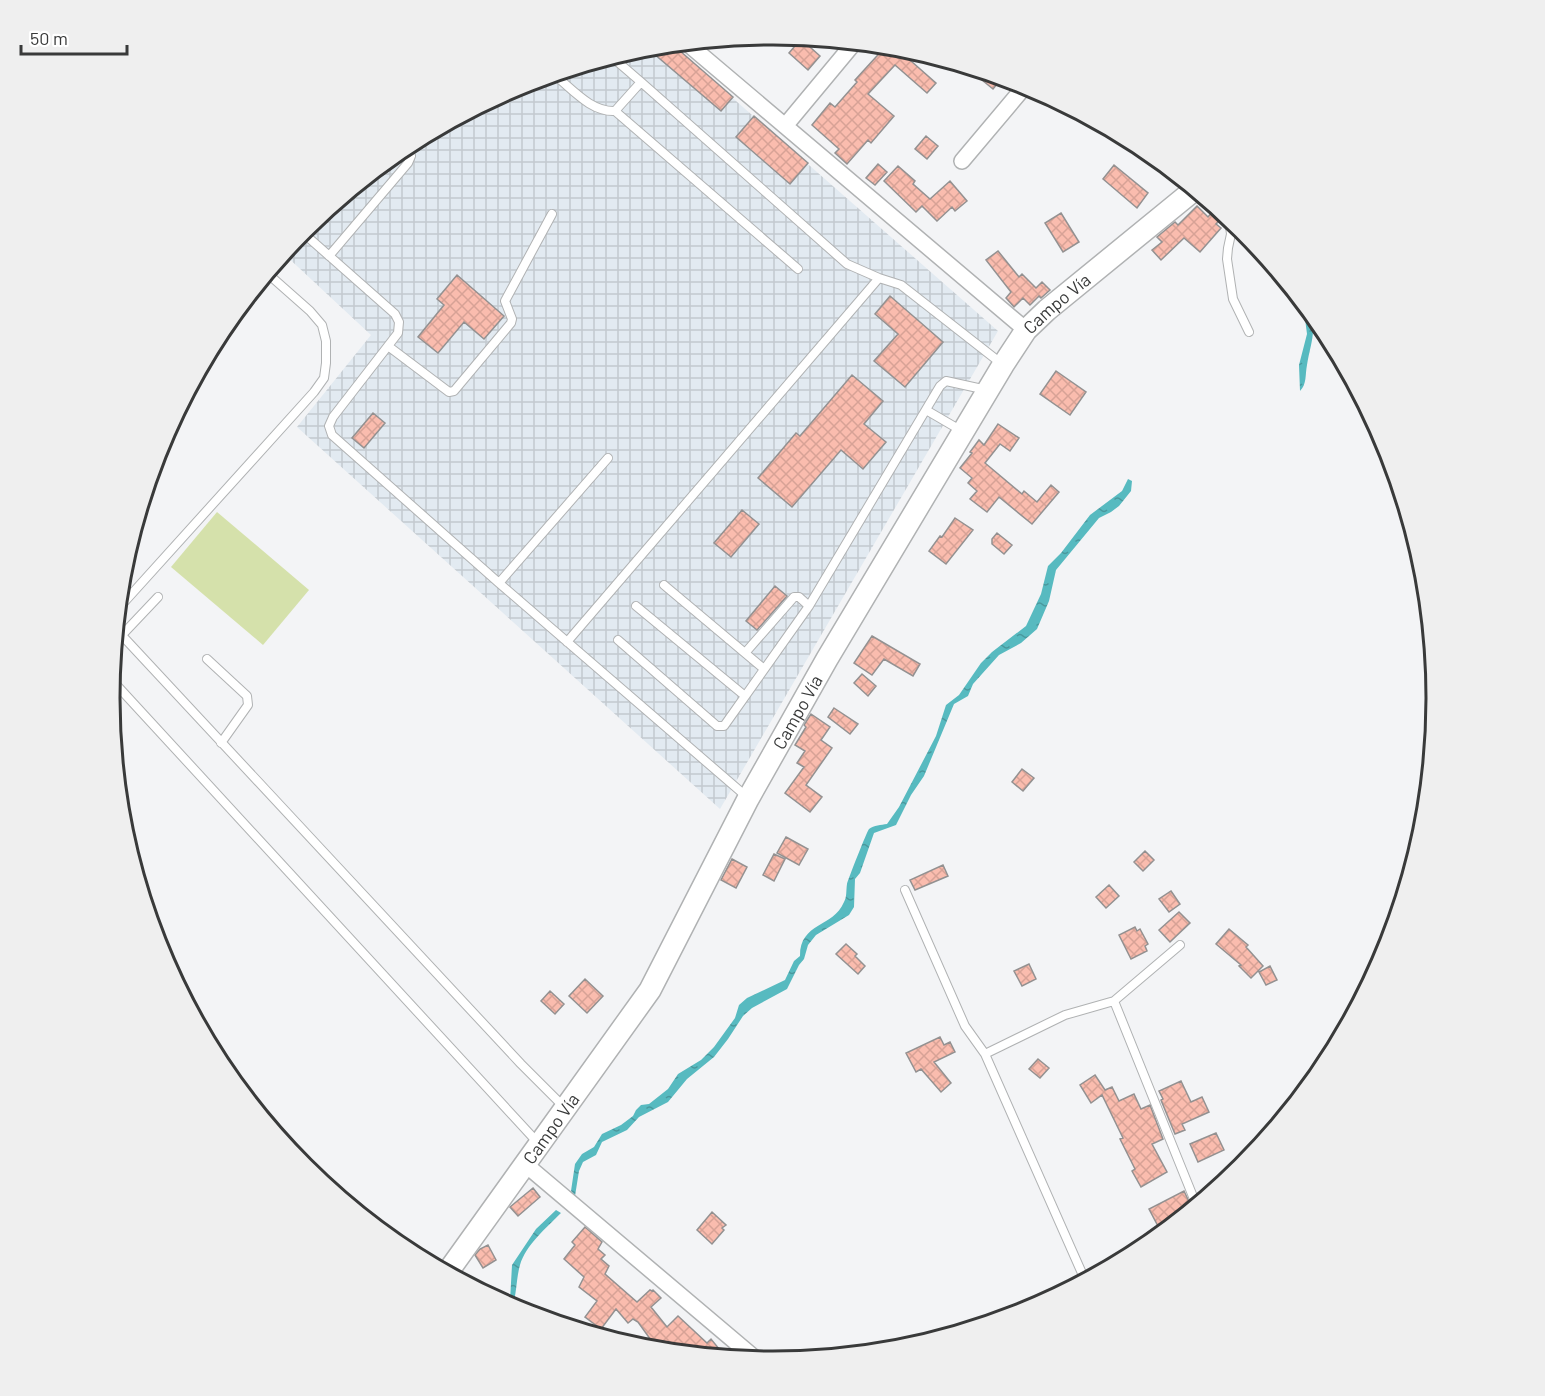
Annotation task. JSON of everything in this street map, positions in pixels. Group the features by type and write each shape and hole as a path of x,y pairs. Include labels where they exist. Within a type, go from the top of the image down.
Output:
{"street":[{"path":"695,50 1026,330"},
{"path":"785,126 848,50"},
{"path":"962,161 1019,94"},
{"name":"Campo Vía","path":"451,1267 651,990 748,798 828,659 1026,330 1047,310 1188,195"},
{"path":"525,1164 746,1350"}],"lane":[{"path":"619,63 848,264 901,285 1003,365"},
{"path":"561,81 596,109 604,112 615,111 641,82"},
{"path":"615,111 798,269"},
{"path":"330,256 408,163 410,155"},
{"path":"388,346 449,392 454,391 511,324 512,319 505,302 552,214"},
{"path":"1232,234 1227,259 1233,299 1249,333"},
{"path":"309,238 395,314 399,322 398,333 333,417 329,426 332,435 748,798"},
{"path":"127,599 314,392 324,378 326,341 322,325 310,311 273,278"},
{"path":"567,642 879,278"},
{"path":"618,640 717,726 724,726 809,606 940,386 946,381 988,390"},
{"path":"926,410 963,432"},
{"path":"499,583 608,458"},
{"path":"664,585 764,669"},
{"path":"124,628 158,597"},
{"path":"745,653 794,597 799,597 809,606"},
{"path":"636,606 745,696"},
{"path":"123,636 521,1064 565,1108"},
{"path":"207,659 247,696 248,705 221,743"},
{"path":"120,689 214,794 539,1144"},
{"path":"905,890 965,1026 985,1054 1082,1273"},
{"path":"985,1054 1065,1015 1114,1001 1180,945"},
{"path":"1114,1001 1193,1197"}],"shaded area":[{"path":"680,52 998,331 720,809 297,427 371,335 289,259 342,207 410,155 484,112 523,95 603,67"}],"green space":[{"path":"217,512 309,590 263,645 171,567"}],"water":[{"path":"1305,321 1313,335 1305,382 1300,391 1299,365 1307,334"},
{"path":"1128,479 1132,481 1131,491 1119,506 1099,518 1056,570 1049,601 1037,629 1021,643 999,655 973,684 968,696 954,704 924,776 911,795 896,825 874,833 860,873 855,879 854,907 849,915 816,935 808,945 804,959 787,989 752,1008 743,1016 714,1057 687,1079 668,1102 639,1117 627,1130 602,1142 596,1155 583,1162 579,1171 575,1196 571,1191 575,1164 582,1154 594,1147 602,1134 621,1125 633,1116 641,1105 649,1104 668,1089 678,1074 701,1060 714,1047 735,1018 739,1005 747,998 785,980 794,961 800,956 801,945 805,937 839,910 845,900 847,884 869,829 887,824 899,807 936,736 946,705 959,695 981,663 992,652 1026,626 1041,594 1048,566 1090,515 1122,491"},
{"path":"556,1210 561,1213 537,1237 523,1258 515,1297 510,1295 512,1265 536,1229"}],"building":[{"path":"795,46 809,46 820,56 808,70 789,53"},
{"path":"681,52 733,97 721,111 657,56"},
{"path":"878,54 910,60 936,83 927,93 895,65 868,94 894,116 871,143 868,140 847,164 835,153 839,149 812,125 830,103 835,107 857,82 855,80"},
{"path":"982,80 996,85 993,89"},
{"path":"754,116 808,163 790,184 736,137"},
{"path":"926,136 938,146 927,159 915,149"},
{"path":"878,164 887,172 875,185 866,178"},
{"path":"1114,165 1148,193 1137,208 1103,179"},
{"path":"898,166 930,199 950,181 967,201 955,211 952,207 937,221 922,206 916,212 884,181"},
{"path":"1197,206 1208,217 1210,214 1218,222 1216,224 1221,228 1200,252 1184,238 1161,260 1152,250 1162,242 1157,237 1175,222 1178,225"},
{"path":"1061,213 1079,242 1063,252 1045,223"},
{"path":"998,251 1019,277 1022,274 1036,288 1042,282 1050,290 1030,305 1023,298 1014,307 1006,298 1011,292 986,260"},
{"path":"457,275 504,316 484,339 464,322 438,353 418,337 444,305 437,299"},
{"path":"890,296 943,342 905,387 874,361 898,334 875,314"},
{"path":"1056,371 1086,392 1070,415 1040,394"},
{"path":"852,375 883,401 864,424 886,442 863,469 841,450 792,507 758,478 796,433 800,436"},
{"path":"373,413 385,423 364,448 352,438"},
{"path":"998,424 1019,438 1010,451 1000,444 985,463 1022,494 1024,491 1037,502 1051,485 1059,492 1032,524 999,497 987,512 970,499 977,491 968,483 972,478 960,468 979,440 984,445"},
{"path":"742,510 759,524 731,557 714,543"},
{"path":"955,518 973,530 946,564 929,551"},
{"path":"997,533 1012,545 1004,554 992,544 992,539"},
{"path":"775,586 787,596 757,630 746,621"},
{"path":"872,636 920,664 913,676 884,659 872,675 854,663"},
{"path":"862,674 876,686 868,696 854,683"},
{"path":"834,708 858,724 850,734 828,717"},
{"path":"811,714 830,727 821,740 832,748 806,785 822,797 810,812 785,793 804,767 797,763 805,751 795,745"},
{"path":"1022,769 1034,778 1023,791 1012,782"},
{"path":"786,837 808,849 799,865 777,853"},
{"path":"1145,851 1154,860 1143,871 1134,862"},
{"path":"774,854 785,859 774,881 763,875"},
{"path":"732,859 747,867 736,888 721,880"},
{"path":"943,865 948,876 915,890 910,880"},
{"path":"1109,885 1119,896 1106,908 1096,897"},
{"path":"1171,891 1180,904 1169,912 1159,899"},
{"path":"1179,912 1190,923 1170,942 1159,930"},
{"path":"1135,927 1137,931 1140,929 1148,944 1145,946 1147,951 1131,959 1119,935"},
{"path":"1229,929 1248,945 1246,947 1263,966 1251,978 1239,966 1241,965 1216,944"},
{"path":"846,944 865,966 858,974 836,954"},
{"path":"1029,964 1036,979 1022,986 1014,971"},
{"path":"1270,966 1277,980 1266,985 1259,972"},
{"path":"585,979 603,996 587,1013 569,996"},
{"path":"550,991 564,1004 555,1014 541,1001"},
{"path":"940,1037 944,1045 950,1042 955,1052 934,1062 951,1083 941,1092 921,1069 916,1072 906,1053"},
{"path":"1038,1059 1049,1068 1040,1078 1029,1069"},
{"path":"1095,1075 1105,1090 1112,1087 1119,1101 1134,1094 1141,1109 1150,1105 1163,1139 1152,1144 1167,1172 1141,1187 1132,1171 1135,1169 1120,1139 1123,1138 1102,1095 1091,1103 1080,1085"},
{"path":"1181,1081 1191,1102 1202,1097 1209,1112 1182,1124 1185,1130 1175,1134 1159,1091"},
{"path":"1216,1133 1224,1150 1198,1162 1190,1144"},
{"path":"533,1188 540,1197 518,1216 510,1207"},
{"path":"1184,1191 1189,1201 1157,1225 1149,1209"},
{"path":"712,1212 726,1225 712,1244 697,1230"},
{"path":"585,1227 602,1242 598,1249 605,1255 601,1259 609,1266 605,1274 637,1302 653,1290 661,1298 651,1307 667,1327 678,1316 707,1343 711,1339 719,1349 650,1339 638,1322 633,1319 628,1323 616,1309 601,1328 599,1328 585,1317 597,1301 579,1287 584,1277 564,1259 575,1245 572,1242"},
{"path":"488,1245 496,1260 483,1268 475,1255"}]}
